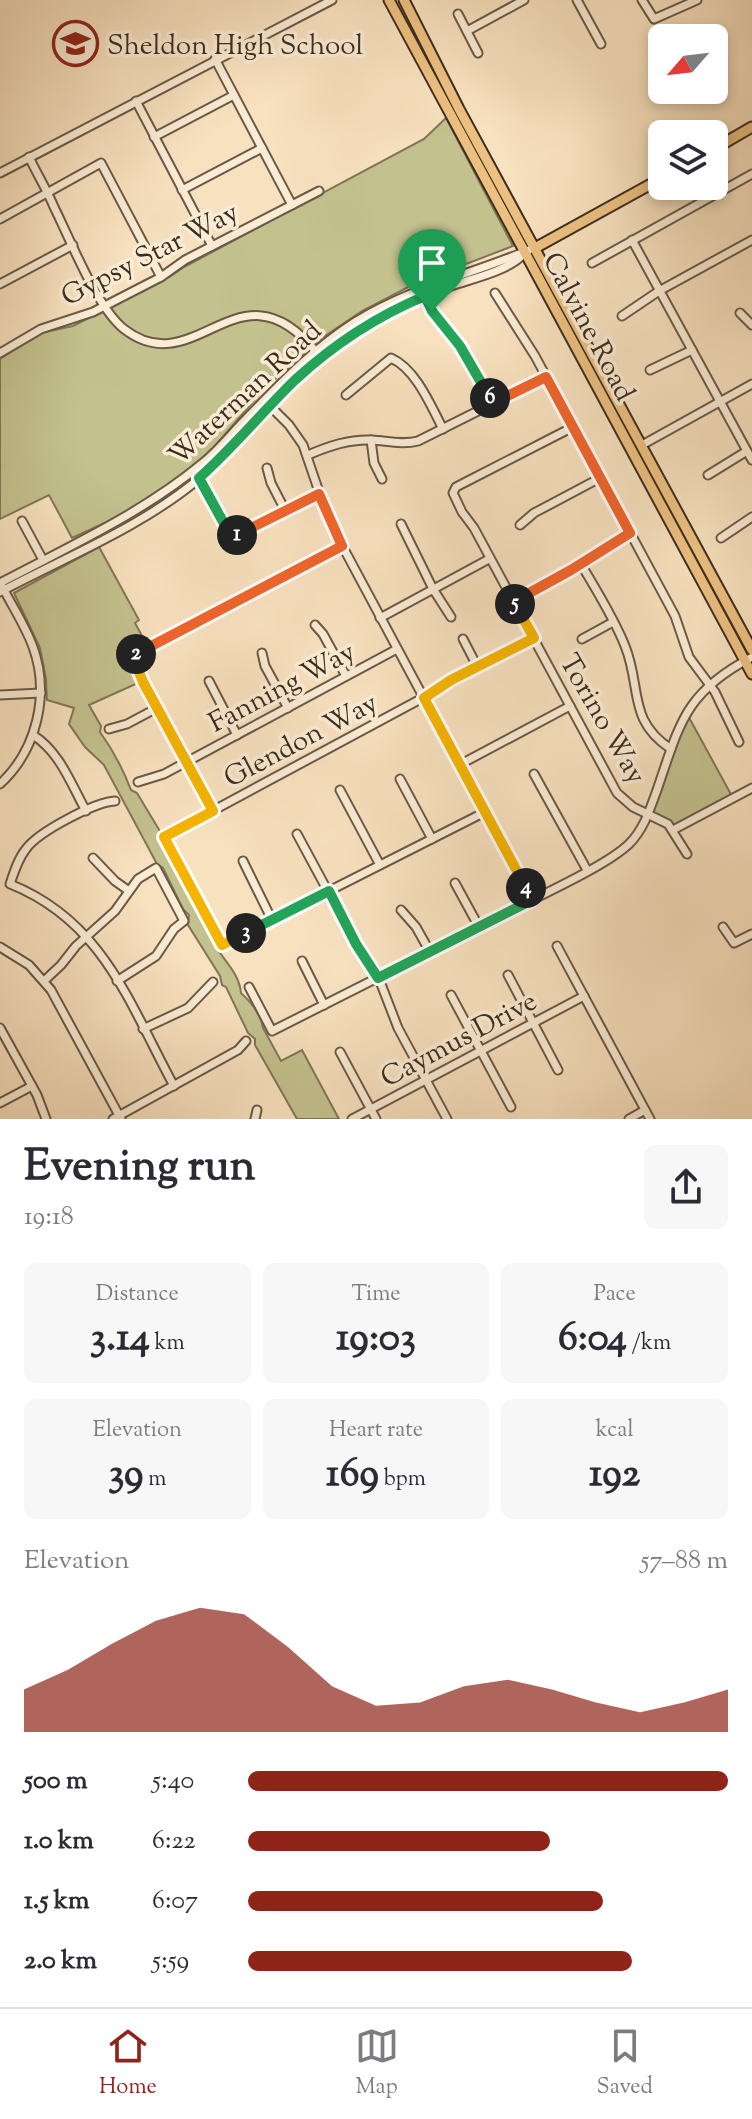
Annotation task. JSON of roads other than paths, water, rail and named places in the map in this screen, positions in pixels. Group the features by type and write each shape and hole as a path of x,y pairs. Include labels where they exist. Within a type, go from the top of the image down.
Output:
{"main road":[{"name":"Calvine Road","path":"389,0 642,445 751,657 752,674"},
{"name":"Calvine Road","path":"404,0 598,388 713,604 724,610 751,657"},
{"path":"728,141 752,127"},
{"name":"Waterman Road","path":"530,250 648,186"},
{"path":"598,388 610,400 634,442 642,445"}],"street":[{"path":"0,173 332,0"},
{"path":"467,31 510,3 524,0"},
{"path":"577,0 601,44"},
{"path":"642,0 650,15 658,19 697,0"},
{"path":"458,14 478,53"},
{"path":"215,59 292,205"},
{"path":"154,137 234,95"},
{"path":"136,101 212,246"},
{"path":"182,190 262,148"},
{"path":"29,157 105,306 126,331 149,341 166,344 187,341 229,319 257,315 291,325 319,354"},
{"path":"0,219 101,163 161,277"},
{"path":"592,263 752,174"},
{"name":"Gypsy Star Way","path":"0,353 41,329 85,316 105,306 161,277 185,260 319,191"},
{"path":"632,240 752,460"},
{"path":"622,316 659,291 752,240"},
{"path":"0,284 73,245"},
{"name":"Waterman Road","path":"1,587 170,489 298,378 319,354 424,292 517,260 530,250"},
{"path":"424,292 436,318 460,346 493,403"},
{"path":"495,293 546,377 678,622 689,657 715,692 739,742"},
{"path":"740,313 752,325"},
{"path":"650,370 692,350"},
{"path":"346,395 391,358 397,360 413,377 443,429"},
{"path":"308,455 336,444 371,440 411,443 546,377"},
{"path":"642,445 752,384"},
{"path":"267,403 289,425 308,455 319,494 342,546 532,900"},
{"name":"Waterman Road","path":"1,587 147,515 199,478 267,403"},
{"name":"Torino Way","path":"573,427 456,487 453,493 617,793 633,807 661,819 673,830 687,854"},
{"path":"371,440 374,463 382,479"},
{"path":"708,475 747,451"},
{"path":"267,468 285,510"},
{"path":"199,478 233,535 240,535 319,494"},
{"path":"520,525 534,513 600,478"},
{"path":"721,538 752,517"},
{"path":"22,521 43,560"},
{"path":"401,524 433,589 451,617"},
{"path":"513,602 630,533"},
{"path":"213,811 157,708 135,662 135,655 342,546"},
{"path":"380,618 489,559"},
{"path":"581,564 627,650 643,722 651,734 671,749"},
{"path":"0,784 21,758 33,735 41,693 32,644 1,587"},
{"path":"582,639 613,622"},
{"path":"315,625 346,676"},
{"name":"Glendon Way","path":"272,920 222,945 164,837 534,638"},
{"path":"463,639 477,666"},
{"name":"Fanning Way","path":"138,782 186,762 397,649"},
{"path":"262,653 265,666 288,708"},
{"path":"249,987 272,1031 532,900 629,843 641,829 648,813 686,712 708,684 751,657"},
{"path":"209,681 237,735"},
{"path":"0,695 41,693"},
{"path":"459,765 570,706"},
{"path":"109,729 127,724 157,708"},
{"path":"33,735 56,756 86,811"},
{"path":"534,774 587,870"},
{"path":"400,779 432,839"},
{"path":"673,830 752,788"},
{"path":"340,790 380,865"},
{"path":"115,801 101,803 32,842 20,859 10,884 53,905 88,936 117,981 174,1086"},
{"path":"243,861 272,920 485,812"},
{"path":"297,834 356,944 378,978 398,1028 447,1119"},
{"path":"93,858 129,891"},
{"path":"44,981 115,911 138,879 156,868 184,921 174,929 151,961 117,981"},
{"path":"455,883 479,927"},
{"path":"401,910 416,927 430,952"},
{"path":"723,927 734,943 752,934"},
{"path":"557,946 650,1119"},
{"path":"0,947 19,958 44,981 118,1118 238,1050 246,1041"},
{"path":"302,961 324,1005"},
{"path":"508,975 558,1070"},
{"path":"143,1029 188,1008 213,982"},
{"path":"451,995 511,1107"},
{"name":"Caymus Drive","path":"352,1119 584,996"},
{"path":"0,1028 46,1119"},
{"path":"340,1052 376,1119"},
{"path":"0,1103 32,1086"},
{"path":"629,1119 645,1110"}],"place":[{"name":"Sheldon High School","path":"76,44"}]}
